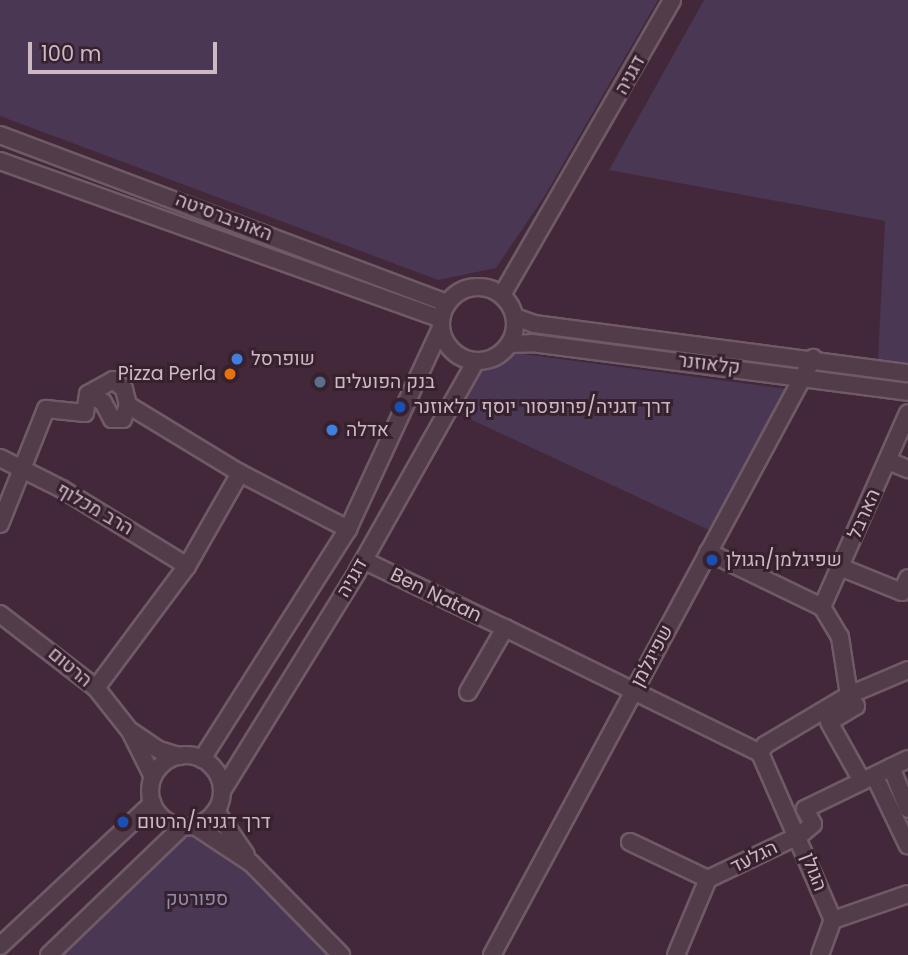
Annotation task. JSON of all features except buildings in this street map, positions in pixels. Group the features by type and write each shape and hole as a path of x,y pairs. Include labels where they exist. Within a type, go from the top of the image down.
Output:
{"street":[{"name":"דגניה","path":"502,295 672,0"},
{"name":"האוניברסיטה","path":"0,135 443,317"},
{"name":"האוניברסיטה","path":"0,161 443,317"},
{"path":"479,286 502,295 515,317 509,344 489,359 476,361 453,351 443,317 466,288 479,286"},
{"name":"דגניה","path":"202,759 348,529 443,317"},
{"name":"קלאוזנר","path":"515,317 548,326 813,358 908,373"},
{"name":"קלאוזנר","path":"509,344 532,343 803,376 908,392"},
{"name":"שפיגלמן","path":"492,955 813,358"},
{"name":"דגניה","path":"222,791 357,572 476,361"},
{"path":"113,380 124,388 128,405 123,419 112,419 103,402 88,394 113,380"},
{"path":"0,524 46,409 85,413 88,394"},
{"path":"128,405 240,473 348,529"},
{"name":"הארבל","path":"822,607 908,414"},
{"name":"הרב מכלוף","path":"0,458 137,533 187,566"},
{"path":"888,461 908,469"},
{"path":"96,688 187,566 240,473"},
{"path":"708,552 822,607 840,637 849,695 856,706 829,722 869,779 908,846"},
{"name":"Ben Natan","path":"367,562 633,692"},
{"path":"840,567 902,592 908,578"},
{"name":"הרטום","path":"0,614 96,688 130,731 153,777"},
{"name":"Ben Natan","path":"468,692 505,628"},
{"path":"633,692 760,753 765,746 849,695 908,670"},
{"name":"הרטום","path":"130,731 159,750 179,756"},
{"name":"הגולן","path":"760,753 800,835 833,920"},
{"path":"49,955 189,826 216,811 222,791 220,778 202,759 179,756 164,763 153,777 153,803 161,816 189,826 251,863"},
{"path":"800,835 813,824 805,808 908,759"},
{"path":"891,767 908,809"},
{"path":"0,946 153,803"},
{"path":"216,811 251,863 341,955"},
{"name":"הגלעד","path":"676,955 708,879 800,835"},
{"name":"הגלעד","path":"630,842 708,879"},
{"path":"820,955 833,920 908,894"}],"green space":[{"path":"0,0 658,0 544,197 496,268 438,280 0,116"},
{"path":"704,0 908,0 908,363 878,359 885,221 609,170"},
{"path":"515,353 787,389 711,531 459,414 480,368"},
{"name":"ספורטק","path":"213,832 331,955 61,955 181,835"}],"place":[{"name":"שופרסל","path":"237,359"},
{"name":"Pizza Perla","path":"230,374"},
{"name":"בנק הפועלים","path":"320,382"},
{"name":"דרך דגניה/פרופסור יוסף קלאוזנר","path":"400,407"},
{"name":"אדלה","path":"332,430"},
{"name":"שפיגלמן/הגולן","path":"712,560"},
{"name":"דרך דגניה/הרטום","path":"123,822"}]}
